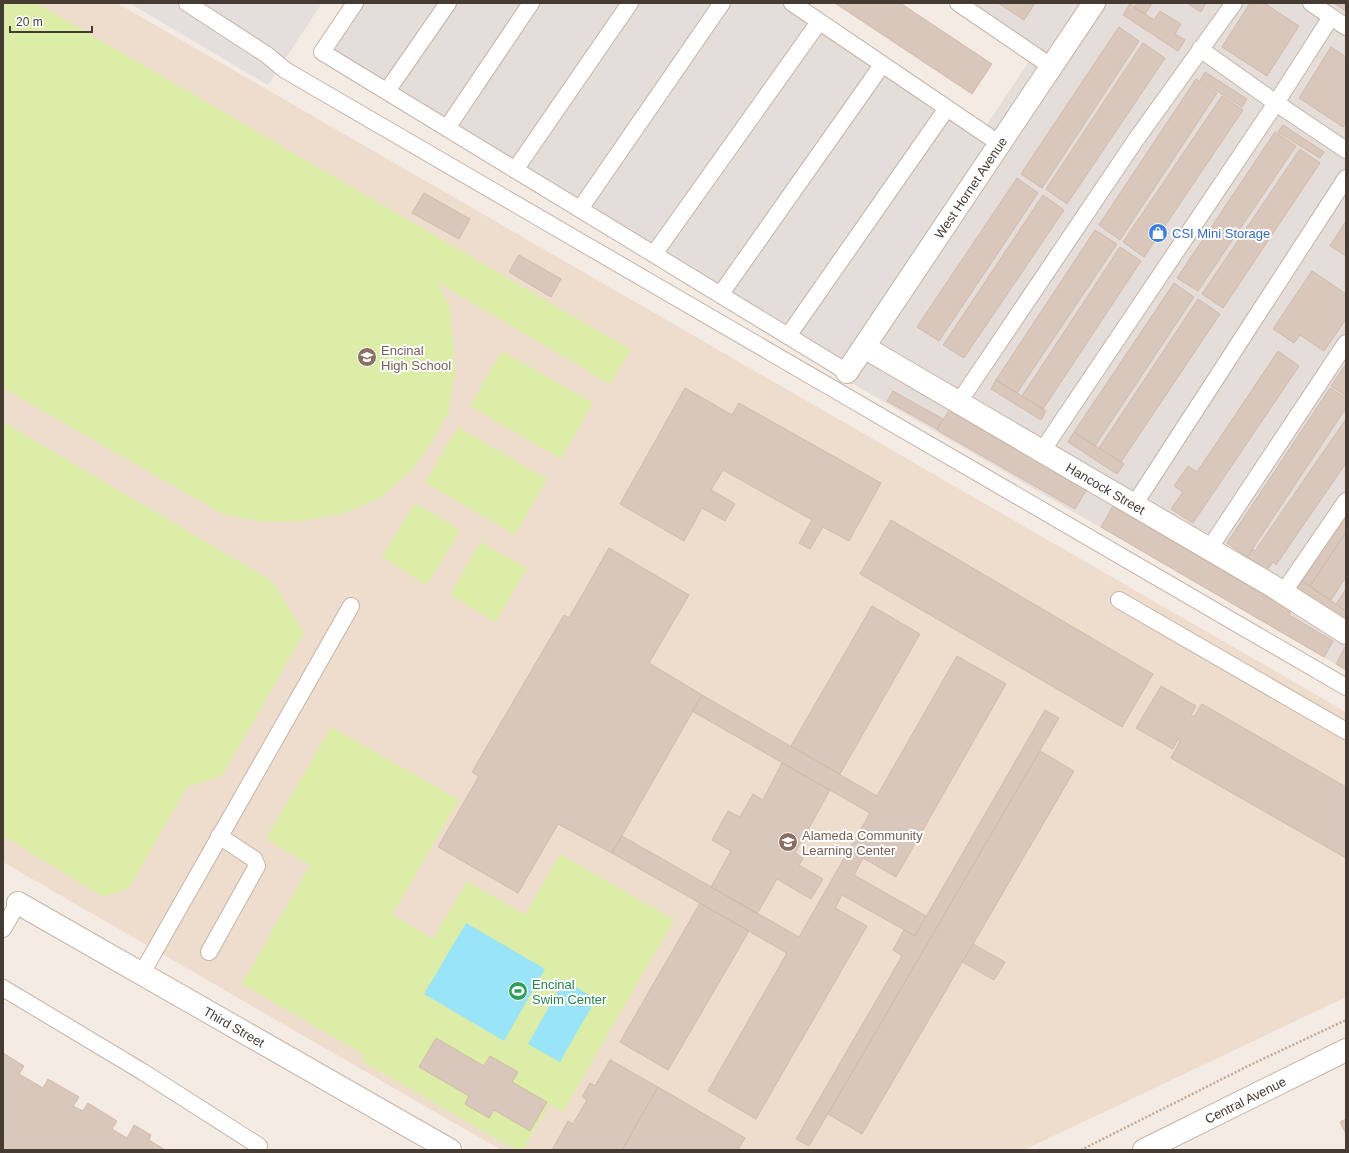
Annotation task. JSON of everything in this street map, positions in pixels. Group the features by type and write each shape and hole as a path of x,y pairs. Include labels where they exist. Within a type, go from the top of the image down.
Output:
{"street":[{"name":"West Hornet Avenue","path":"847,372 1094,3"},
{"name":"Hancock Street","path":"864,347 1209,548 1346,633"},
{"name":"Third Street","path":"18,903 450,1150"},
{"name":"Central Avenue","path":"1144,1150 1346,1050"}],"lane":[{"path":"187,3 267,54 285,70 1346,688"},
{"path":"355,3 322,52 847,372"},
{"path":"386,91 448,3"},
{"path":"447,128 531,3"},
{"path":"515,170 630,3"},
{"path":"580,209 722,3"},
{"path":"792,3 1000,144"},
{"path":"958,3 1052,67"},
{"path":"959,402 1135,141 1234,3"},
{"path":"1311,3 1346,27"},
{"path":"1042,451 1276,103 1331,17"},
{"path":"654,254 820,22"},
{"path":"1200,49 1346,150"},
{"path":"720,295 882,64"},
{"path":"788,336 947,108"},
{"path":"1134,505 1346,178"},
{"path":"1209,548 1346,343"},
{"path":"1283,593 1346,501"},
{"path":"1119,600 1346,731"},
{"path":"142,973 219,836 352,606"},
{"path":"209,952 257,866 254,859 219,836"},
{"path":"3,929 18,903"},
{"path":"3,988 156,1080 260,1149"}],"path":[{"path":"1080,1150 1250,1065 1346,1020"}],"shaded area":[{"name":"Encinal High School","path":"3,3 117,3 1346,712 1346,997 1024,1150 501,1150 3,862"},
{"path":"129,3 322,3 268,85"},
{"path":"355,3 792,3 982,132 1036,51 967,3 1346,3 1346,670 824,367 322,52"}],"green space":[{"path":"3,3 32,3 40,5 631,350 610,384 437,282 450,308 455,372 449,410 435,437 412,470 380,498 345,513 302,521 263,522 223,514 3,388"},
{"path":"502,351 593,403 561,459 470,406"},
{"path":"3,422 272,581 304,633 222,776 187,787 129,888 103,897 9,839 3,840"},
{"path":"458,427 547,479 515,535 425,482"},
{"path":"415,503 460,530 427,585 382,557"},
{"path":"480,542 527,568 496,622 450,595"},
{"path":"331,727 459,800 392,915 433,939 467,881 525,915 560,854 674,920 563,1112 550,1104 523,1150 516,1150 362,1061 365,1055 242,984 310,865 266,839"}],"water":[{"name":"Encinal Swim Center","path":"466,923 545,969 504,1041 424,994"},
{"path":"564,980 596,999 560,1062 528,1044"}],"building":[{"path":"835,3 900,3 992,64 972,94"},
{"path":"998,3 1035,3 1024,20"},
{"path":"1137,3 1152,3 1145,14 1134,8"},
{"path":"1187,3 1206,3 1201,12"},
{"path":"1250,3 1264,3 1299,26 1267,76 1222,47"},
{"path":"1334,3 1346,3 1346,11"},
{"path":"1130,4 1154,20 1160,11 1181,24 1175,34 1185,40 1178,51 1123,15"},
{"path":"1119,27 1139,41 1042,188 1021,174"},
{"path":"1143,43 1165,58 1067,204 1046,189"},
{"path":"1331,47 1346,57 1346,122 1343,127 1299,98"},
{"path":"1205,72 1247,99 1242,107 1200,80"},
{"path":"1196,79 1217,93 1120,240 1099,225"},
{"path":"1222,96 1243,110 1144,257 1123,242"},
{"path":"1283,125 1324,152 1320,158 1278,132"},
{"path":"1275,132 1296,146 1198,291 1177,278"},
{"path":"1300,149 1320,163 1223,308 1202,294"},
{"path":"1017,178 1038,193 939,341 917,327"},
{"path":"424,193 470,219 459,239 412,213"},
{"path":"1043,195 1064,210 964,358 943,345"},
{"path":"1346,221 1346,256 1330,246"},
{"path":"1095,230 1117,244 1017,393 996,380"},
{"path":"1120,247 1141,261 1043,409 1022,396"},
{"path":"519,255 561,279 551,297 509,272"},
{"path":"1312,271 1346,294 1346,319 1324,351 1300,335 1294,343 1273,329"},
{"path":"1174,283 1194,297 1095,446 1074,432"},
{"path":"1198,299 1220,314 1121,462 1099,448"},
{"path":"1278,351 1299,366 1193,523 1171,509 1183,492 1174,486 1188,466 1197,472"},
{"path":"1346,364 1346,396 1331,386"},
{"path":"996,380 1046,411 1041,420 991,389"},
{"path":"685,388 732,415 739,403 881,483 849,541 823,527 810,549 799,543 812,520 723,470 711,490 735,504 725,521 702,508 684,541 620,504"},
{"path":"1330,388 1346,398 1346,408 1247,557 1227,543"},
{"path":"893,391 943,419 937,429 887,401"},
{"path":"950,409 1087,489 1075,509 937,430"},
{"path":"1346,419 1346,463 1276,565 1273,562 1267,570 1247,557 1253,549 1255,551"},
{"path":"1074,432 1124,464 1117,474 1068,442"},
{"path":"1113,506 1291,611 1289,615 1333,641 1324,657 1101,527"},
{"path":"1346,514 1346,532 1310,586 1302,581"},
{"path":"891,520 1153,674 1122,727 860,574"},
{"path":"1346,532 1346,577 1331,600 1310,586"},
{"path":"609,548 689,595 649,663 702,695 612,853 558,824 518,893 438,847 479,776 472,772 564,615 569,618"},
{"path":"1302,581 1346,611 1346,624 1295,591"},
{"path":"1346,589 1346,611 1336,604"},
{"path":"872,606 920,634 840,774 791,746"},
{"path":"1346,647 1346,670 1336,664"},
{"path":"957,656 1006,684 896,877 863,858 854,875 926,916 915,936 842,895 835,908 867,926 756,1119 708,1091 787,953 612,853 622,836 799,937 870,813 692,711 702,695 877,796"},
{"path":"1161,686 1196,706 1191,715 1194,717 1202,704 1346,787 1346,858 1171,758 1180,741 1178,739 1173,749 1136,728"},
{"path":"1045,710 1059,718 809,1146 796,1139 902,956 893,950 904,930 915,936"},
{"path":"1040,751 1074,771 862,1134 828,1114"},
{"path":"782,763 830,790 795,853 803,858 799,865 823,879 811,899 777,879 757,914 711,887 731,851 712,840 728,811 740,817 753,794 763,800"},
{"path":"700,903 749,931 668,1070 620,1042"},
{"path":"973,944 1005,962 994,980 962,962"},
{"path":"436,1038 484,1066 490,1056 518,1072 512,1082 547,1102 530,1131 494,1110 489,1118 465,1104 469,1096 419,1067"},
{"path":"3,1053 24,1066 19,1074 43,1088 48,1079 79,1097 73,1106 83,1111 88,1103 117,1121 112,1129 127,1138 134,1125 151,1135 149,1140 165,1150 3,1150"},
{"path":"610,1060 658,1087 622,1150 552,1150 568,1121 573,1124 587,1100 582,1097 590,1083 595,1086"},
{"path":"658,1087 745,1138 738,1150 622,1150"},
{"path":"1346,1119 1346,1134 1340,1122"}],"place":[{"name":"CSI Mini Storage","path":"1158,233"},
{"name":"Encinal High School","path":"367,357"},
{"name":"Alameda Community Learning Center","path":"788,842"},
{"name":"Encinal Swim Center","path":"518,991"}]}
